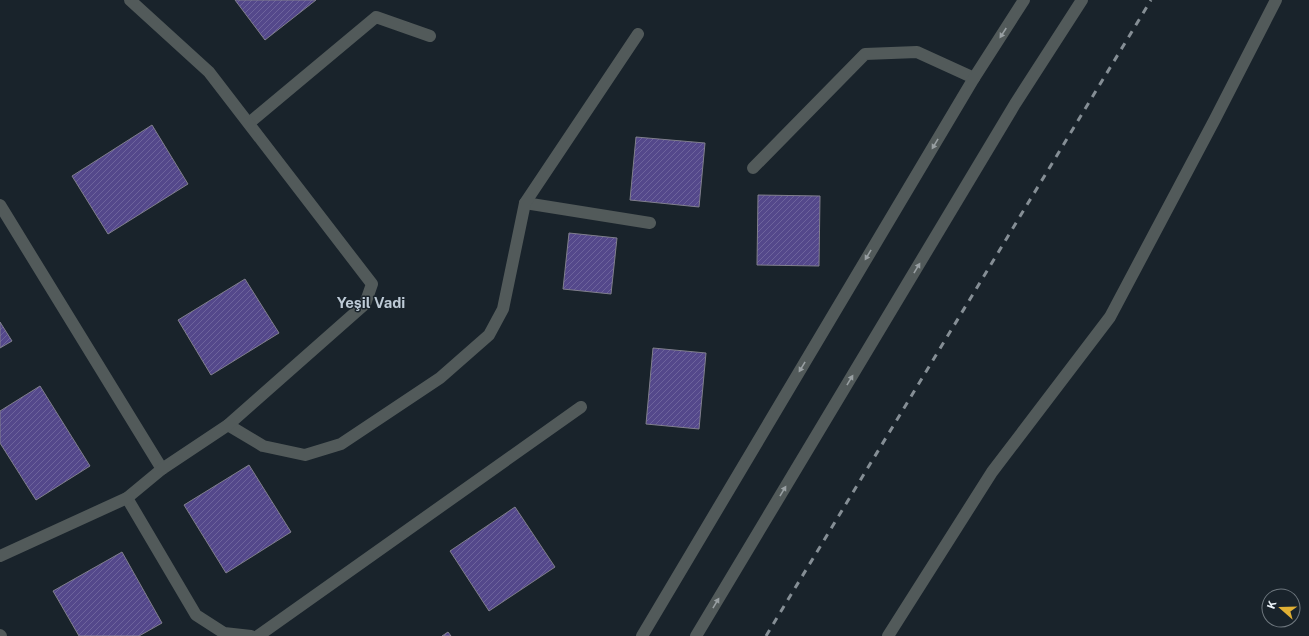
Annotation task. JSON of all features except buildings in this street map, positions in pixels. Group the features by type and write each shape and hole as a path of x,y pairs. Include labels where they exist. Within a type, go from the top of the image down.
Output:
{"street":[{"path":"0,556 127,498 162,469 228,425 365,304 372,284 209,72 130,0"},
{"path":"642,636 974,78 1024,0"},
{"path":"696,636 1015,104 1082,0"},
{"path":"888,636 992,472 1110,317 1276,0"},
{"path":"249,123 376,17 430,36"},
{"path":"228,425 263,446 305,454 341,444 440,378 489,335 503,309 525,203 638,34"},
{"path":"752,168 865,54 917,52 974,78"},
{"path":"525,203 650,223"},
{"path":"0,205 162,469"},
{"path":"258,636 581,407"},
{"path":"127,498 196,615 224,633 251,636"}],"railway":[{"path":"766,636 1151,0"}],"district":[{"name":"Yeşil Vadi","path":"371,303"}]}
